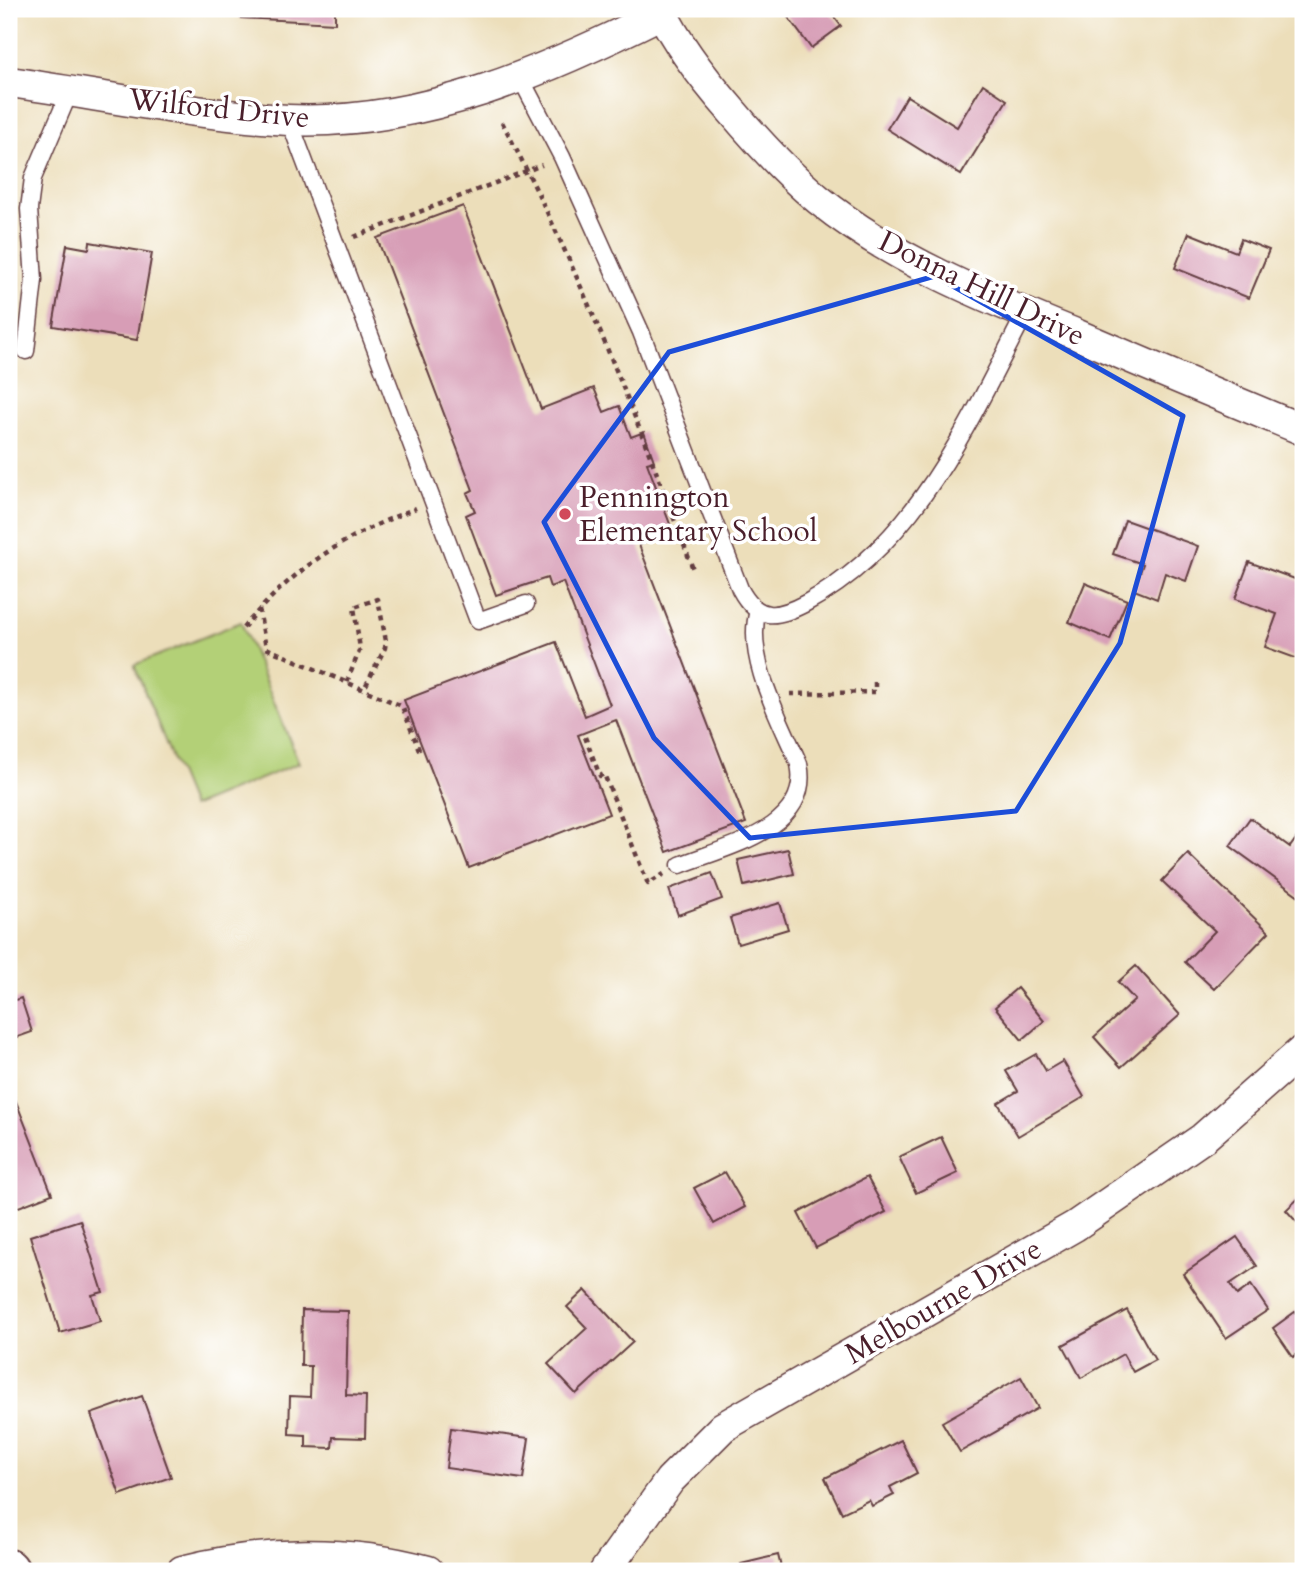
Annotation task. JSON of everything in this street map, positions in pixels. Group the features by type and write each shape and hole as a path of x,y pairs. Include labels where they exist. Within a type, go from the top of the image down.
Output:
{"street":[{"name":"Wilford Drive","path":"9,82 203,111 289,120 358,117 469,96 520,77 661,11"},
{"name":"Donna Hill Drive","path":"661,11 701,76 774,158 819,200 880,241 1025,314 1303,430"},
{"name":"Melbourne Drive","path":"605,1571 670,1480 723,1427 1075,1226 1203,1138 1303,1050"},
{"path":"182,1571 223,1561 278,1555 352,1557 428,1571"}],"lane":[{"path":"520,77 562,157 641,331 740,589 758,611 774,615 802,606 856,571 885,544 929,488 1025,314"},
{"path":"26,351 34,279 29,209 33,178 70,91"},
{"path":"289,120 478,621 526,604"},
{"path":"680,865 769,830 794,801 802,777 756,659 755,621 758,611"}],"path":[{"path":"502,122 527,170 612,356 694,569"},
{"path":"336,244 562,157"},
{"path":"243,628 259,609 301,570 344,541 368,527 433,501"},
{"path":"346,682 360,649 354,607 378,600 386,640 385,648 364,690"},
{"path":"259,609 267,648 402,706 421,755"},
{"path":"770,694 875,692 875,680"},
{"path":"585,737 600,776 604,774 648,884 680,865"}],"highlighted area":[{"path":"935,276 1183,416 1120,643 1016,811 750,838 654,738 544,522 669,352"}],"green space":[{"path":"241,622 299,763 192,807 134,665"}],"building":[{"path":"242,9 335,9 335,23 241,18"},
{"path":"782,9 828,9 841,26 811,48"},
{"path":"983,84 1007,100 961,175 887,129 907,96 957,127"},
{"path":"463,206 541,409 594,388 604,412 619,406 631,437 644,432 654,461 647,463 673,532 639,545 746,823 667,852 616,720 578,735 609,814 469,868 404,700 556,642 585,716 610,705 563,582 550,587 547,578 496,595 466,515 475,511 467,493 473,490 377,238"},
{"path":"1189,233 1236,252 1241,239 1269,250 1249,298 1175,268"},
{"path":"90,242 152,253 137,340 53,326 67,245 89,249"},
{"path":"1125,520 1198,546 1186,581 1165,573 1157,599 1134,590 1143,564 1113,554"},
{"path":"1249,562 1303,582 1303,644 1298,659 1265,647 1277,614 1235,599"},
{"path":"1085,583 1127,600 1110,640 1069,622"},
{"path":"1250,818 1290,847 1303,829 1303,899 1230,846"},
{"path":"788,849 794,874 744,886 738,860"},
{"path":"1188,854 1269,932 1214,989 1185,962 1215,931 1162,881"},
{"path":"712,873 722,899 678,915 669,889"},
{"path":"780,903 788,929 738,944 730,918"},
{"path":"1136,966 1180,1015 1121,1067 1094,1037 1135,1000 1118,982"},
{"path":"1017,988 1044,1021 1022,1040 995,1007"},
{"path":"21,998 32,1032 9,1040 9,1002"},
{"path":"1036,1054 1046,1071 1063,1061 1084,1097 1018,1136 998,1103 1018,1091 1006,1071"},
{"path":"12,1091 52,1194 11,1210 9,1092"},
{"path":"941,1137 958,1173 916,1193 899,1157"},
{"path":"725,1172 745,1207 714,1224 694,1188"},
{"path":"867,1177 886,1212 816,1248 798,1213"},
{"path":"1303,1194 1303,1229 1286,1210"},
{"path":"80,1220 103,1292 92,1295 100,1321 60,1333 30,1236"},
{"path":"1237,1237 1257,1266 1230,1284 1237,1295 1251,1285 1268,1310 1226,1338 1183,1274"},
{"path":"585,1290 633,1342 576,1394 548,1364 587,1328 567,1307"},
{"path":"1303,1306 1303,1350 1293,1357 1273,1328"},
{"path":"302,1310 348,1311 346,1395 366,1396 365,1438 333,1437 332,1448 306,1447 306,1435 289,1434 290,1396 310,1397 311,1366 301,1366"},
{"path":"1127,1310 1155,1360 1133,1372 1123,1354 1081,1378 1063,1345"},
{"path":"1021,1377 1038,1408 960,1452 942,1422"},
{"path":"142,1396 171,1477 120,1495 91,1414"},
{"path":"451,1428 529,1438 523,1479 446,1468"},
{"path":"901,1440 917,1473 890,1487 894,1495 872,1506 869,1500 842,1513 825,1478"},
{"path":"778,1555 782,1571 743,1571 741,1564"}],"place":[{"name":"Pennington Elementary School","path":"565,514"}]}
